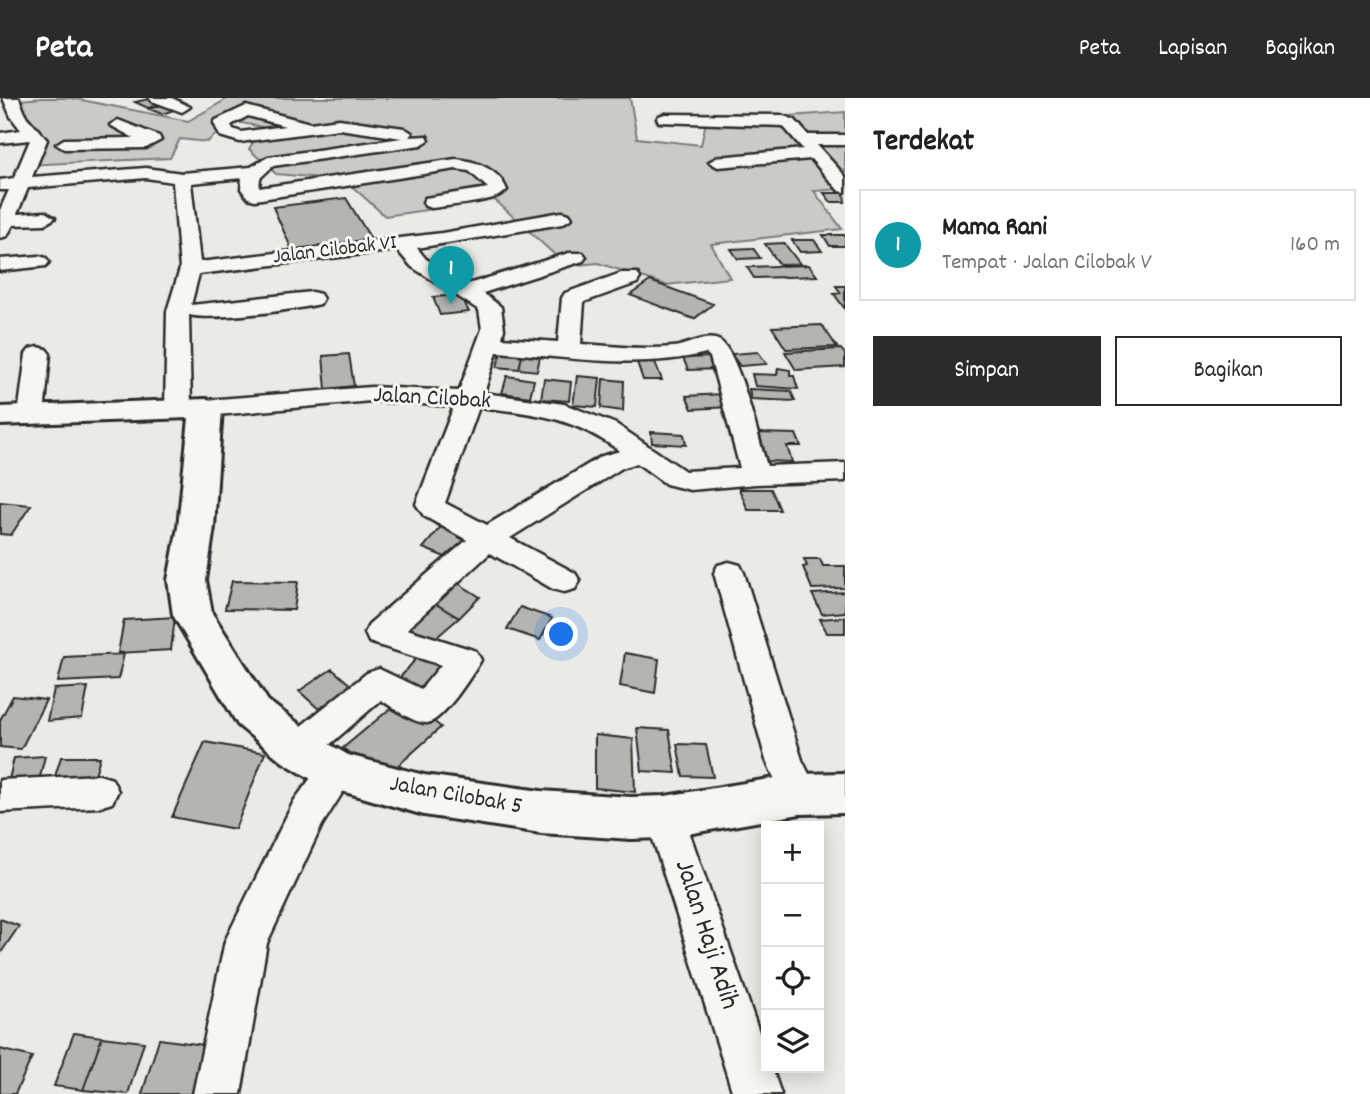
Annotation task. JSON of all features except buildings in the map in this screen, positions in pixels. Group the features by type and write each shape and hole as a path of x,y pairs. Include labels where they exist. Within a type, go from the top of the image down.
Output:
{"street":[{"path":"3,226 22,185 34,144 10,98"},
{"path":"157,98 181,107"},
{"path":"694,104 705,119"},
{"path":"64,144 142,116"},
{"path":"0,118 19,117"},
{"path":"665,119 781,120 789,123 845,187"},
{"path":"310,128 339,124 404,133 421,140 456,164"},
{"path":"0,138 34,144 153,141 118,125"},
{"path":"421,140 268,162 251,176 250,189 255,194 456,164 474,166 497,186 498,190 432,202"},
{"path":"718,162 845,140"},
{"path":"10,156 34,144"},
{"path":"0,185 146,173 182,178 254,172"},
{"path":"182,178 190,270 186,311 192,409"},
{"path":"3,226 45,218"},
{"name":"Jalan Cilobak VI","path":"190,270 402,243 562,218"},
{"path":"402,243 419,263 490,307 493,329 471,399 430,504 434,509 564,581"},
{"path":"466,292 569,259"},
{"path":"0,265 39,262"},
{"path":"569,350 573,298 629,278"},
{"path":"186,311 312,299"},
{"path":"487,344 639,355 675,354 711,345 720,355 756,475"},
{"path":"15,416 38,354"},
{"name":"Jalan Cilobak","path":"15,416 192,409 371,394 471,399 555,409 607,430 676,478 690,481 756,475 845,472"},
{"name":"Jalan Cilobak 5","path":"192,409 196,527 187,580 193,615 253,713 299,749 337,771 424,796 541,811 631,818 665,817 800,794 845,793"},
{"path":"299,749 379,682 426,709 464,660 381,633 488,538 612,462 639,454"},
{"path":"729,573 784,760 800,794"},
{"path":"217,1094 246,941 308,814 337,771"},
{"path":"0,796 99,791"},
{"name":"Jalan Haji Adih","path":"665,817 757,1094"}],"shaded area":[{"path":"71,98 188,121 229,98 630,98 637,138 701,145 706,122 845,112 845,172 828,172 841,189 814,191 842,229 711,244 730,278 666,285 598,263 567,266 495,200 385,216 345,180 276,174 249,149 262,127 232,121 207,142 180,139 170,158 25,165 35,138 8,101"}],"place":[{"name":"Mama Rani","path":"451,304"}]}
